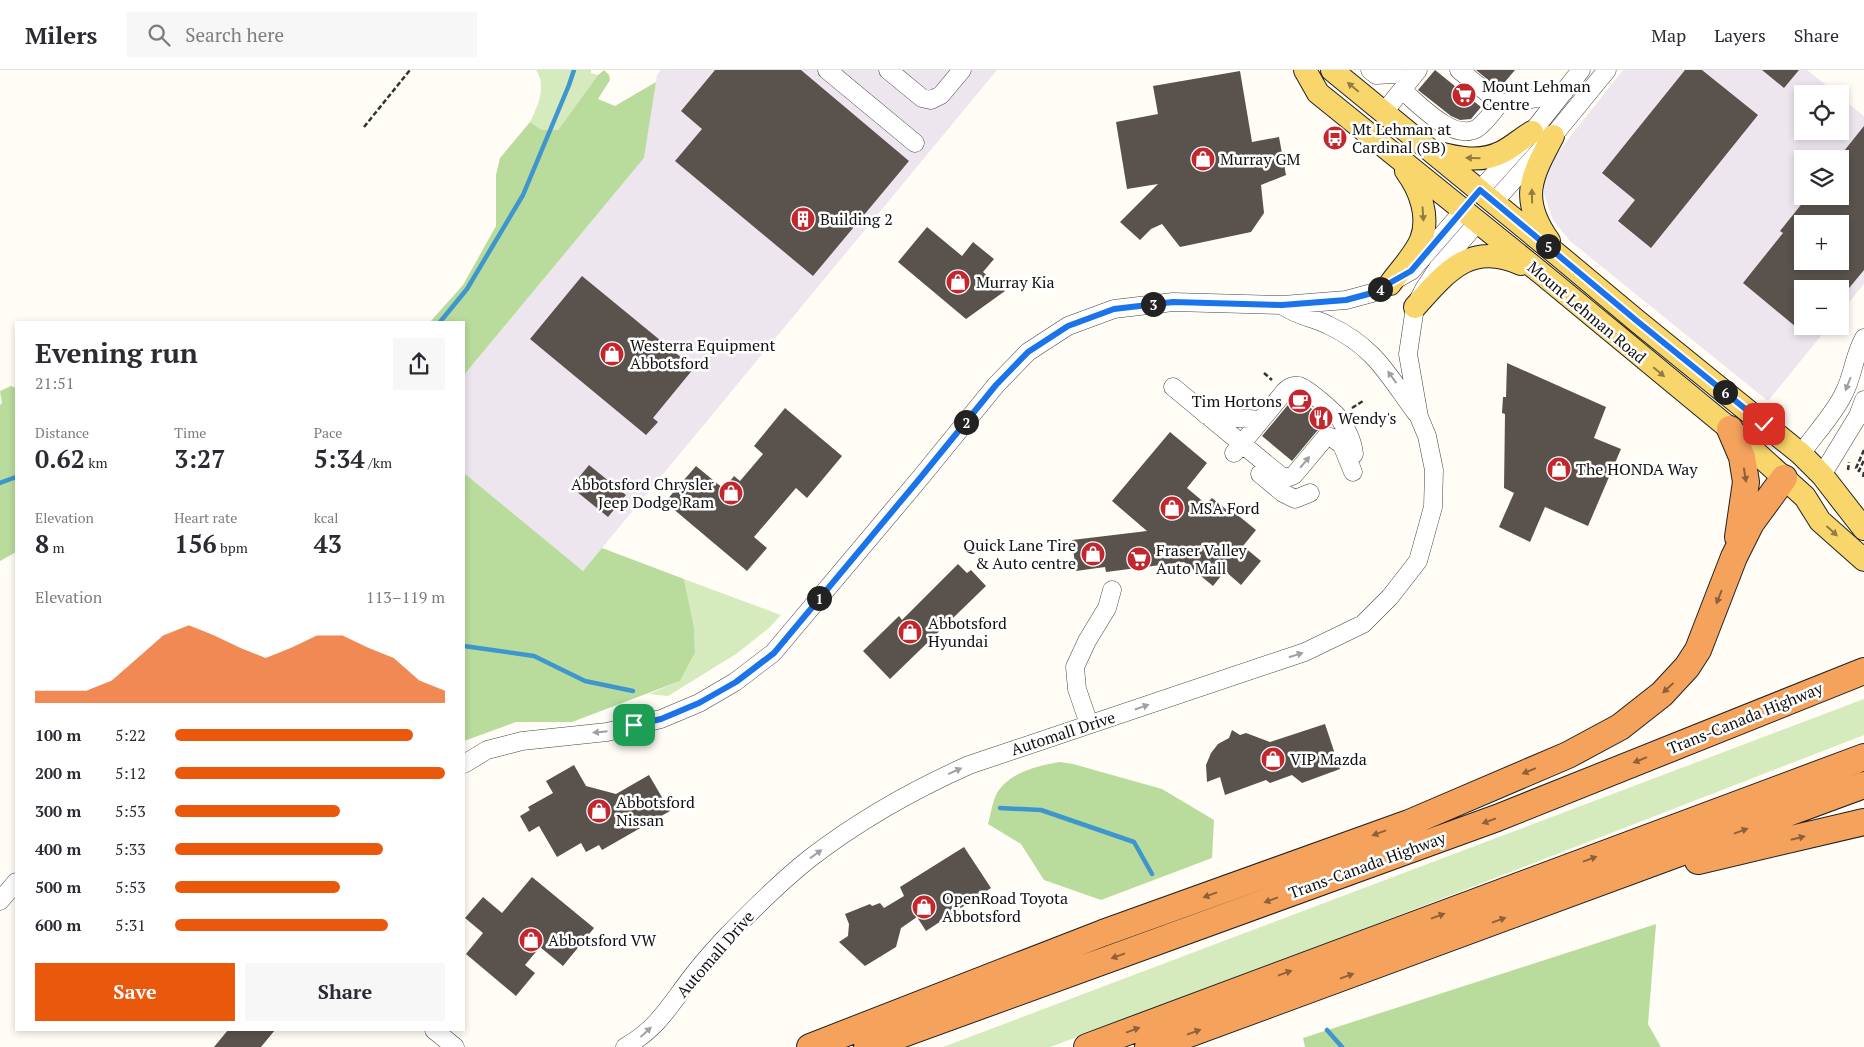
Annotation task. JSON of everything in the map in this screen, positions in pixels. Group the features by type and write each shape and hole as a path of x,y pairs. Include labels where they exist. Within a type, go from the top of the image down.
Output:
{"highway":[{"path":"1730,429 1742,457 1746,482 1734,557"},
{"path":"810,1047 1103,934 1409,823 1568,755 1620,727 1662,694 1687,667 1698,650 1734,557 1752,523 1784,478"},
{"name":"Trans-Canada Highway","path":"867,1047 1497,818 1864,671"},
{"path":"1087,1047 1864,757"},
{"path":"1148,1047 1195,1032 1864,785"},
{"path":"1597,884 1864,822"}],"main road":[{"name":"Mount Lehman Road","path":"1304,70 1318,93 1730,429 1806,497 1820,521 1864,560"},
{"name":"Mount Lehman Road","path":"1332,70 1801,454 1822,475 1864,529"},
{"path":"1432,151 1453,157 1479,159 1502,152 1542,134"},
{"path":"1542,134 1530,197 1540,229 1558,254"},
{"path":"1390,284 1407,262 1421,239 1424,220 1422,202 1417,186 1395,156"},
{"path":"1470,216 1487,196"},
{"path":"1415,306 1451,270 1477,256 1505,257 1541,273"},
{"path":"1784,478 1801,454"},
{"path":"1806,497 1822,475"}],"street":[{"path":"827,70 915,143"},
{"path":"888,70 922,98 931,100 941,95 962,70"},
{"path":"1370,70 1376,75 1394,74 1397,70"},
{"path":"1384,112 1418,70"},
{"path":"1459,70 1500,103"},
{"path":"1542,134 1564,92 1581,70"},
{"path":"1487,196 1542,134 1607,70"},
{"path":"1402,90 1446,126 1464,133 1478,128 1500,103 1527,100 1564,92"},
{"name":"Automall Drive","path":"465,763 487,750 522,740 606,732 661,719 699,703 736,682 774,653 996,385 1028,352 1068,326 1114,309 1173,302 1282,305 1346,300 1372,293 1411,271 1470,216"},
{"name":"Automall Drive","path":"1419,417 1408,354 1415,306 1470,216"},
{"name":"Automall Drive","path":"624,1047 638,1040 665,1014 688,982 723,940 778,885 846,832 926,784 969,765 1305,652 1363,624 1390,597 1418,562 1433,507 1434,470 1427,436 1419,417 1375,357 1327,324 1292,312 1282,305"},
{"path":"1801,454 1843,396 1850,382 1864,338"},
{"path":"1241,444 1284,391 1293,386 1301,387 1333,412 1342,423 1351,440 1354,451 1353,472 1342,445 1331,437 1325,438 1294,475 1286,478 1281,476 1241,444 1173,387 1172,401 1241,444 1283,492 1295,500 1310,493"},
{"path":"1822,475 1858,416 1864,400"},
{"path":"1206,415 1260,420"},
{"path":"1089,724 1077,689 1075,667 1087,641 1107,608 1112,590"},
{"path":"0,901 15,883"},
{"path":"435,1031 455,1047"}],"path":[{"path":"364,126 410,70"},
{"path":"1864,450 1856,468 1859,471 1864,460"},
{"path":"1864,472 1864,478"}],"shaded area":[{"path":"661,70 997,70 583,571 465,474 465,374 644,158 657,75"},
{"path":"1623,70 1807,70 1826,85 1794,85 1794,140 1849,140 1849,104 1864,116 1864,284 1849,302 1849,280 1794,280 1794,335 1822,335 1768,401 1570,241 1553,220 1544,194 1544,177 1551,161"}],"green space":[{"path":"536,70 591,70 591,73 598,75 558,130 542,130 530,122 538,103 541,89 541,83"},
{"path":"604,70 609,75 610,80 598,99 615,106 656,82 644,158 465,374 465,321 431,321 463,285 496,226 496,175 500,158 530,122 542,130 558,130 598,75"},
{"path":"11,386 15,388 15,553 0,561 0,405 2,403 0,391"},
{"path":"465,474 583,571 602,548 684,579 694,627 695,653 680,681 572,722 516,722 465,741"},
{"path":"684,579 781,615 769,628 736,654 668,696 649,694 680,681 695,653 694,627"},
{"path":"1864,699 1864,735 1278,962 1050,1047 943,1047"},
{"path":"1060,762 1162,789 1214,820 1212,858 1101,900 1044,880 1021,844 988,824 995,797 1002,786 1025,771"},
{"path":"1656,924 1648,1024 1661,1047 1305,1047 1303,1038"}],"building":[{"name":"Building 2","path":"715,70 801,70 909,161 813,276 675,161 702,129 681,111"},
{"path":"1435,70 1481,107 1471,119 1460,120 1451,116 1418,90"},
{"path":"1476,70 1515,70 1499,89"},
{"path":"1685,70 1702,70 1758,115 1651,248 1618,221 1635,200 1602,173"},
{"path":"1762,70 1799,70 1784,88"},
{"name":"Murray GM","path":"1240,71 1252,142 1279,137 1286,175 1261,185 1264,213 1251,232 1180,247 1162,224 1151,229 1140,240 1120,222 1158,184 1127,189 1116,122 1158,114 1153,86"},
{"path":"1864,126 1864,270 1849,288 1849,280 1794,280 1794,325 1743,283 1783,233 1780,231 1801,205 1849,205 1849,150 1845,150"},
{"name":"Murray Kia","path":"927,227 962,256 973,242 994,259 983,272 1005,291 966,319 898,262"},
{"name":"Westerra Equipment Abbotsford","path":"582,276 694,368 653,418 658,422 646,435 530,339"},
{"name":"The HONDA Way","path":"1507,363 1606,407 1594,438 1621,449 1588,526 1545,507 1530,542 1499,527 1514,493 1504,488 1505,414 1502,413 1503,397 1506,397"},
{"path":"1296,396 1328,422 1325,427 1317,431 1292,461 1262,436"},
{"name":"Abbotsford Chrysler Jeep Dodge Ram","path":"785,408 842,456 807,498 796,488 754,537 767,548 747,571 665,502 696,466 724,489 734,476 740,481 763,454 754,446"},
{"name":"MSA Ford","path":"1170,432 1207,463 1187,488 1206,504 1212,498 1232,514 1234,512 1256,530 1243,546 1261,561 1241,585 1225,571 1213,586 1184,562 1106,572 1105,567 1076,571 1072,540 1147,531 1112,501"},
{"path":"589,465 626,495 608,517 571,487"},
{"name":"Abbotsford Hyundai","path":"958,564 967,573 971,570 986,586 890,679 863,651 899,616 902,620"},
{"name":"VIP Mazda","path":"1325,724 1340,769 1302,783 1292,775 1270,783 1266,780 1225,795 1220,777 1207,782 1206,765 1211,753 1218,744 1229,738 1232,730 1240,735 1246,733 1270,742"},
{"name":"Abbotsford Nissan","path":"574,765 586,786 616,794 649,775 670,811 602,850 599,845 586,852 581,843 557,857 539,826 529,832 520,816 530,810 528,807 553,793 546,781"},
{"name":"OpenRoad Toyota Abbotsford","path":"964,847 991,888 926,931 917,917 901,928 896,947 865,966 839,942 848,936 849,924 845,914 870,904 872,906 880,903 884,908 904,896 900,887"},
{"name":"Abbotsford VW","path":"532,877 594,928 563,966 540,947 525,965 535,973 516,996 466,954 483,933 465,918 483,897 502,913"},
{"path":"227,1031 274,1031 261,1047 214,1047"}],"waterway":[{"path":"441,321 467,289 523,195 574,70"},
{"path":"0,483 15,477"},
{"path":"465,646 534,656 585,681 633,691"},
{"path":"1000,808 1041,810 1134,842 1152,874"},
{"path":"1327,1030 1342,1047"}],"place":[{"name":"Mount Lehman Centre","path":"1464,95"},
{"name":"Mt Lehman at Cardinal (SB)","path":"1335,138"},
{"name":"Murray GM","path":"1203,159"},
{"name":"Building 2","path":"803,219"},
{"name":"Murray Kia","path":"958,282"},
{"name":"Westerra Equipment Abbotsford","path":"612,354"},
{"name":"Tim Hortons","path":"1300,401"},
{"name":"Wendy's","path":"1321,418"},
{"name":"The HONDA Way","path":"1559,469"},
{"name":"Abbotsford Chrysler Jeep Dodge Ram","path":"731,493"},
{"name":"MSA Ford","path":"1172,508"},
{"name":"Quick Lane Tire & Auto centre","path":"1093,554"},
{"name":"Fraser Valley Auto Mall","path":"1139,559"},
{"name":"Abbotsford Hyundai","path":"910,632"},
{"name":"VIP Mazda","path":"1273,759"},
{"name":"Abbotsford Nissan","path":"599,811"},
{"name":"OpenRoad Toyota Abbotsford","path":"924,907"},
{"name":"Abbotsford VW","path":"531,940"}],"route":[{"path":"634,725 661,719 699,703 736,682 774,653 996,385 1028,352 1068,326 1114,309 1133,306 1173,302 1316,304 1346,300 1372,293 1411,271 1480,190 1764,424"}]}
